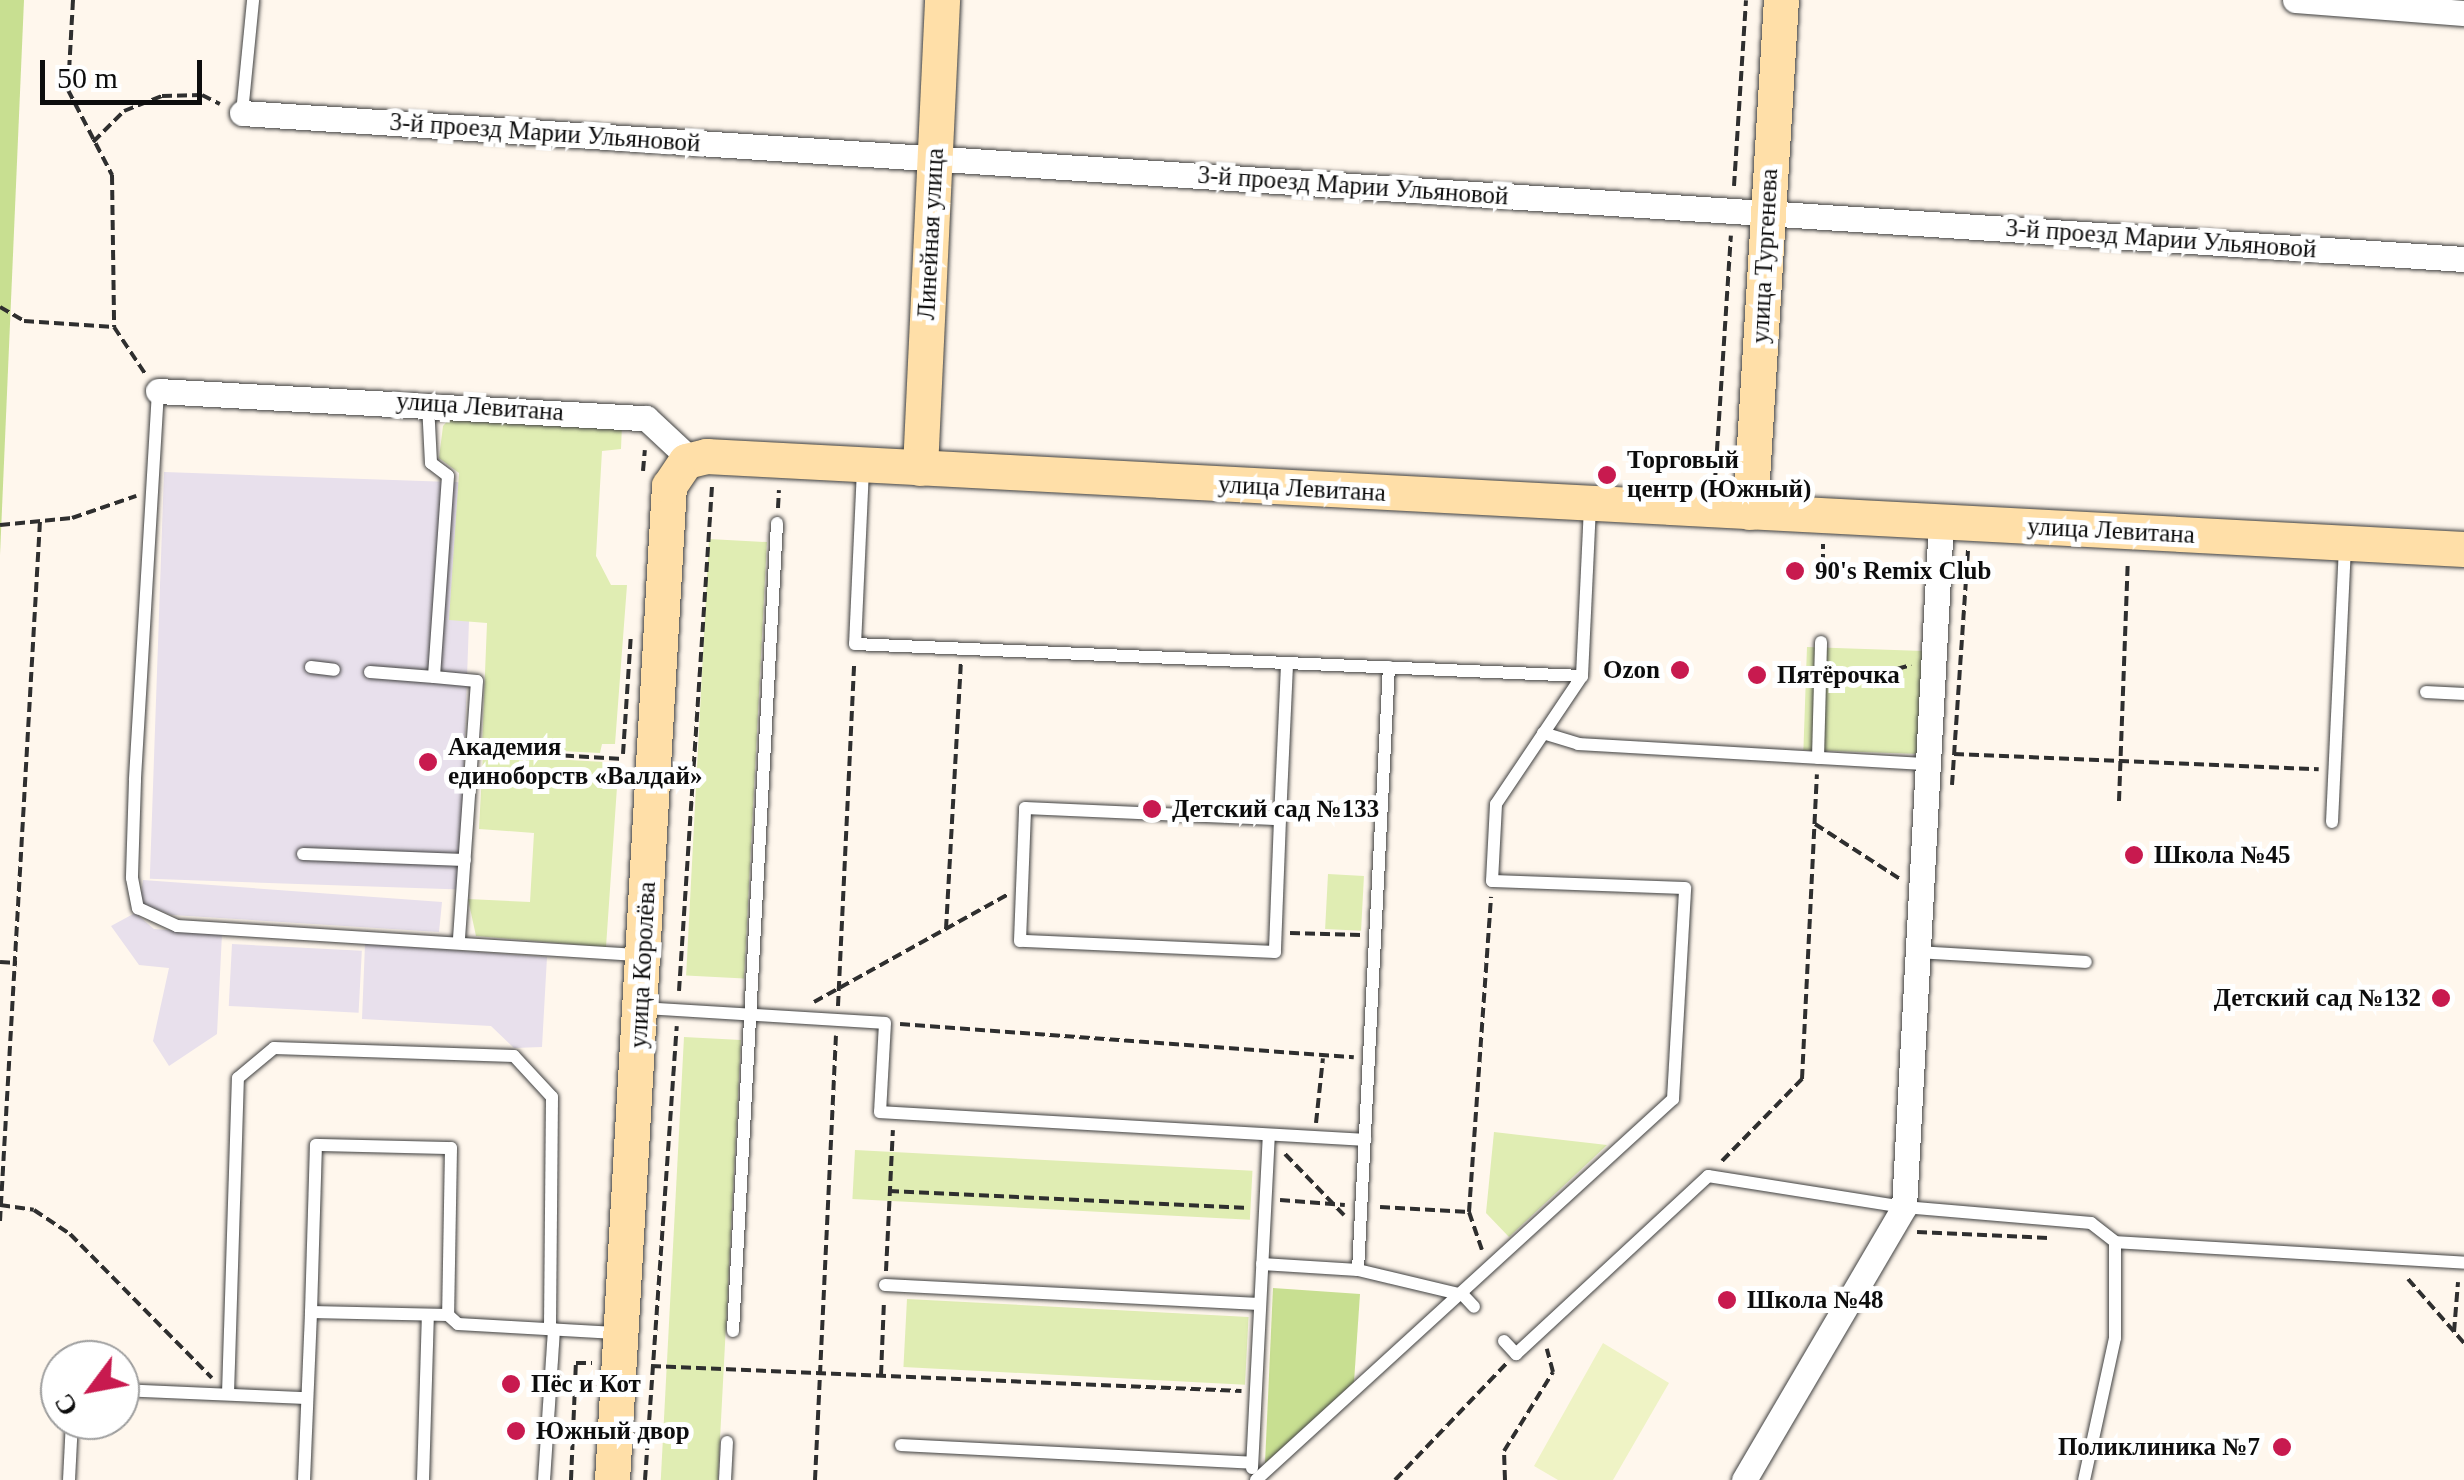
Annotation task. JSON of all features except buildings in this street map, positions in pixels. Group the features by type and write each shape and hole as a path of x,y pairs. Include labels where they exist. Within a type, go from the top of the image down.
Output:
{"main road":[{"name":"Линейная улица","path":"920,468 942,0"},
{"name":"улица Тургенева","path":"1750,512 1781,0"},
{"name":"улица Левитана","path":"699,473 863,465 2464,549"},
{"name":"улица Королёва","path":"612,1480 630,1355 641,1008 668,486 699,473"}],"street":[{"path":"2295,0 2464,13"},
{"name":"3-й проезд Марии Ульяновой","path":"242,113 2464,259"},
{"name":"улица Левитана","path":"158,391 646,418 699,473"},
{"path":"1744,1480 1904,1207 1941,522"}],"lane":[{"path":"242,113 253,0"},
{"path":"158,391 132,878 138,908 177,926 458,940 644,955"},
{"path":"428,404 432,463 448,476 434,677"},
{"path":"863,465 855,644 1582,676"},
{"path":"1254,1480 1463,1295 1673,1099 1686,888 1492,881 1496,804 1582,676 1590,504"},
{"path":"732,1330 778,523"},
{"path":"2332,822 2345,543"},
{"path":"1818,758 1821,642"},
{"path":"1280,819 1025,808 1020,941 1274,952 1276,933 1287,663"},
{"path":"1358,1270 1389,666"},
{"path":"311,667 334,670"},
{"path":"370,672 476,680 458,940"},
{"path":"2426,692 2464,694"},
{"path":"1543,733 1578,744 1928,764"},
{"path":"303,854 465,860"},
{"path":"1918,952 2086,962"},
{"path":"641,1008 885,1023 880,1112 1365,1140"},
{"path":"228,1394 238,1078 274,1048 514,1056 552,1097 552,1329 544,1480"},
{"path":"1254,1480 1269,1136"},
{"path":"304,1480 316,1145 451,1148 448,1314 458,1324 552,1329 630,1355"},
{"path":"1504,1341 1516,1354 1708,1176 1904,1207 2091,1223 2115,1242 2462,1263"},
{"path":"2084,1480 2115,1338 2115,1242"},
{"path":"1262,1264 1358,1270 1463,1295 1474,1306"},
{"path":"885,1284 1260,1304"},
{"path":"311,1312 448,1314"},
{"path":"423,1480 428,1315"},
{"path":"140,1391 306,1398"},
{"path":"68,1480 71,1440"},
{"path":"725,1480 727,1442"},
{"path":"901,1445 1252,1463"}],"path":[{"path":"73,0 68,90 112,176 114,327 158,391"},
{"path":"1714,510 1746,0"},
{"path":"93,142 124,111 162,96 202,95 242,113"},
{"path":"0,307 24,322 114,327"},
{"path":"646,1480 630,1355 678,1010 699,473"},
{"path":"0,524 40,521 151,495"},
{"path":"0,1221 40,521"},
{"path":"2119,801 2129,532"},
{"path":"814,1480 855,644"},
{"path":"946,929 962,649"},
{"path":"1820,689 1885,676 1934,656"},
{"path":"474,750 623,759"},
{"path":"1954,754 2334,770"},
{"path":"1708,1176 1802,1078 1818,758"},
{"path":"1814,824 1904,881 1904,862"},
{"path":"1489,1270 1469,1212 1492,881"},
{"path":"789,1017 1022,886"},
{"path":"1276,933 1375,935"},
{"path":"0,962 17,962"},
{"path":"885,1023 1369,1058"},
{"path":"1315,1138 1323,1056"},
{"path":"881,1375 896,1113"},
{"path":"1269,1136 1327,1203 1360,1226"},
{"path":"890,1191 1327,1203 1469,1212"},
{"path":"0,1205 34,1210 70,1234 228,1394"},
{"path":"2392,1259 2464,1343"},
{"path":"2454,1332 2462,1263"},
{"path":"1504,1480 1504,1451 1553,1372 1543,1330"},
{"path":"1396,1480 1516,1354"},
{"path":"571,1480 576,1363 630,1355 820,1373 1256,1391"}],"shaded area":[{"path":"164,472 474,483 460,890 150,879"},
{"path":"143,880 442,902 439,932 172,915 140,903"},
{"path":"135,913 154,929 222,934 217,1034 169,1066 153,1041 169,968 139,965 111,926"},
{"path":"232,944 362,951 359,1013 229,1006"},
{"path":"365,944 547,957 542,1047 514,1048 491,1026 362,1019"}],"green space":[{"path":"0,0 24,0 0,555"},
{"path":"453,415 622,424 621,449 602,451 596,556 611,585 627,585 615,744 602,744 600,753 482,747 487,623 449,620 459,473 439,458 443,426"},
{"path":"709,539 767,542 744,978 686,975"},
{"path":"1807,647 1938,652 1934,755 1803,750"},
{"path":"483,755 604,762 617,787 606,947 476,936 468,899 530,902 534,833 479,829"},
{"path":"1328,874 1364,876 1361,931 1325,929"},
{"path":"684,1037 741,1040 718,1480 661,1480"},
{"path":"1494,1132 1607,1145 1509,1237 1486,1213"},
{"path":"855,1150 1252,1171 1250,1220 852,1199"},
{"path":"1273,1288 1360,1294 1354,1382 1265,1463"},
{"path":"907,1299 1249,1317 1245,1385 903,1367"},
{"path":"1603,1343 1669,1383 1613,1480 1558,1480 1534,1466"}],"place":[{"name":"Торговый центр (Южный)","path":"1607,475"},
{"name":"90's Remix Club","path":"1795,571"},
{"name":"Ozon","path":"1680,670"},
{"name":"Пятёрочка","path":"1757,675"},
{"name":"Академия единоборств «Валдай»","path":"428,762"},
{"name":"Детский сад №133","path":"1152,809"},
{"name":"Школа №45","path":"2134,855"},
{"name":"Детский сад №132","path":"2441,998"},
{"name":"Школа №48","path":"1727,1300"},
{"name":"Пёс и Кот","path":"511,1384"},
{"name":"Южный двор","path":"516,1431"},
{"name":"Поликлиника №7","path":"2282,1447"}]}
